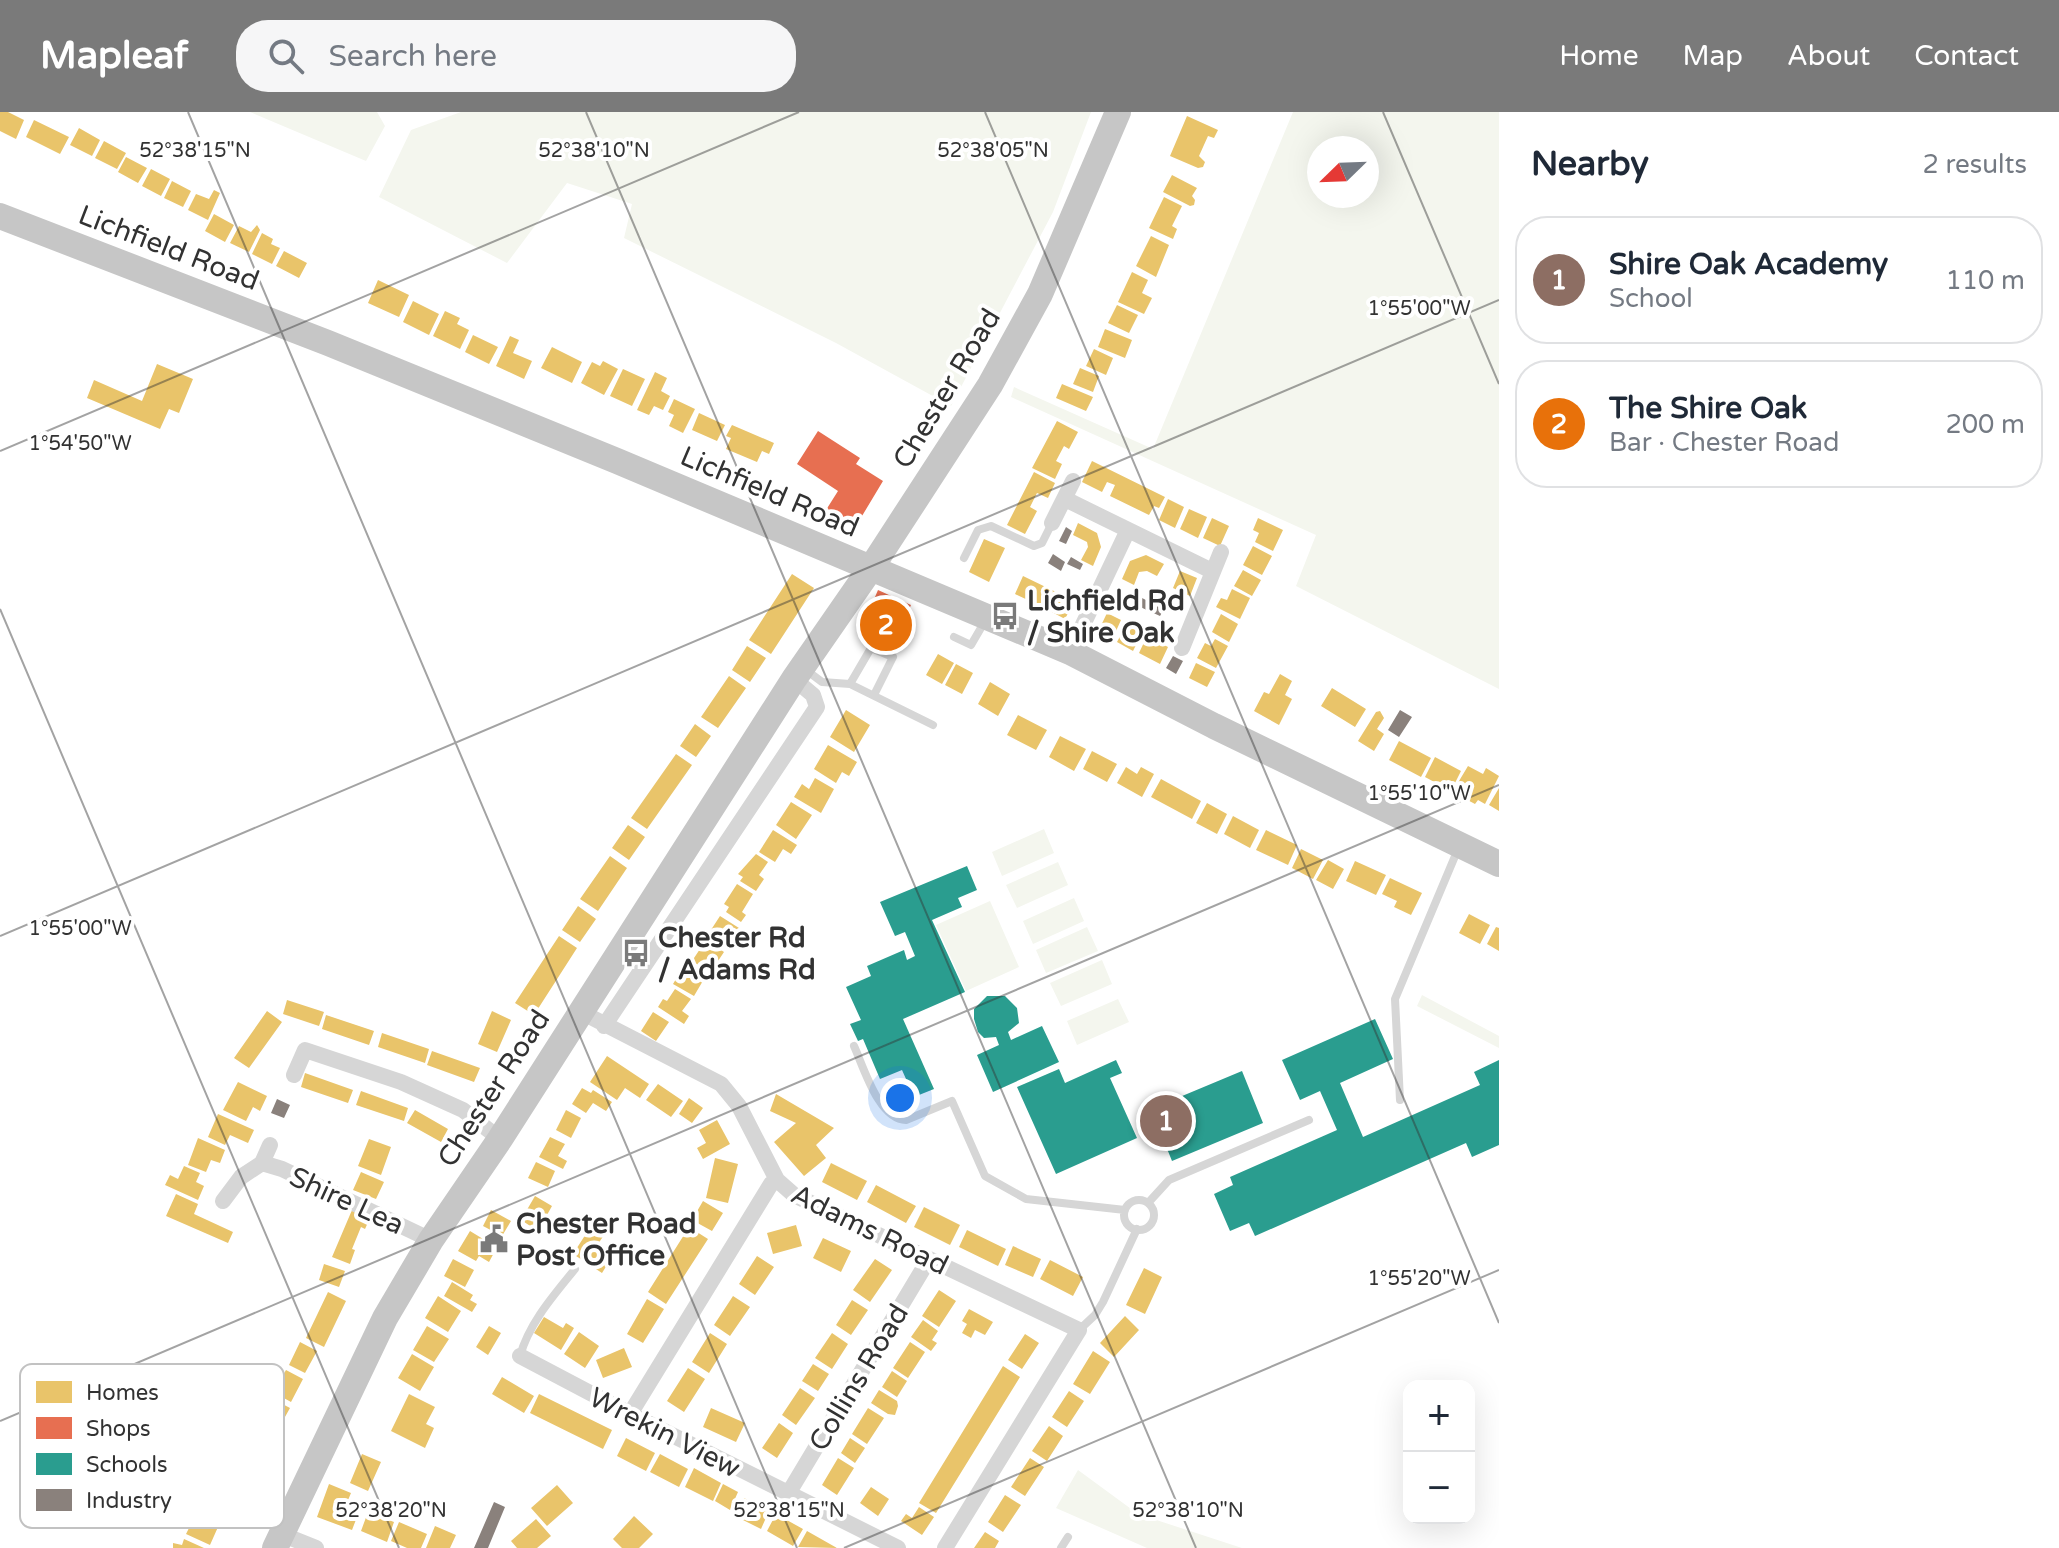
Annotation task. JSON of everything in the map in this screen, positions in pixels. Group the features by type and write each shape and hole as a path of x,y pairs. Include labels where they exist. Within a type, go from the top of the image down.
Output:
{"highway":[{"name":"Chester Road","path":"278,1541 385,1318 431,1240 500,1139 798,673 969,419 1040,294 1118,112"},
{"name":"Lichfield Road","path":"0,216 342,349 1070,652 1214,726 1499,864"}],"street":[{"path":"1052,523 1073,481"},
{"path":"1065,499 1212,571"},
{"path":"1070,652 1128,530"},
{"path":"1182,648 1221,552"},
{"path":"604,1026 817,707 798,673"},
{"name":"Adams Road","path":"581,1012 721,1084 739,1106 777,1180 794,1195 1079,1330"},
{"path":"294,1075 305,1050 401,1082 463,1110 500,1139"},
{"name":"Shire Lea","path":"223,1201 241,1177 262,1163 270,1145"},
{"name":"Shire Lea","path":"262,1163 282,1169 431,1240"},
{"path":"630,1414 771,1184 777,1180"},
{"name":"Collins Road","path":"788,1494 929,1259"},
{"path":"945,1548 1079,1330"},
{"name":"Wrekin View","path":"520,1356 898,1548"},
{"path":"278,1541 316,1548"}],"lane":[{"path":"964,558 978,530 991,526 1034,546 1042,543 1052,523"},
{"path":"954,637 971,645 987,617"},
{"path":"850,684 871,648 893,657 874,695"},
{"path":"798,673 822,682 850,684 933,725"},
{"path":"1400,1100 1395,999 1460,845"},
{"path":"854,1046 877,1097 888,1114 898,1120 906,1120 952,1101 985,1176 1026,1199 1125,1210"},
{"path":"1148,1203 1169,1180 1309,1120"},
{"path":"1136,1200 1148,1203 1154,1213 1152,1222 1146,1228 1137,1229 1125,1220 1125,1210 1136,1200"},
{"path":"1079,1330 1103,1302 1137,1229"},
{"path":"520,1356 524,1342 551,1298 575,1269"},
{"path":"1061,1548 1068,1537"}],"shaded area":[{"path":"250,112 377,112 385,126 366,161"},
{"path":"461,112 1091,112 1053,212 951,406 836,343 624,238 632,204 567,183 507,263 379,197 411,130"},
{"path":"1293,112 1499,112 1499,689 1296,586 1316,535 1011,397 1014,387 1153,449"},
{"path":"1044,829 1054,853 1002,876 992,852"},
{"path":"1058,862 1068,885 1017,908 1006,885"},
{"path":"1074,898 1084,921 1033,944 1023,921"},
{"path":"990,901 1019,967 966,991 936,925"},
{"path":"1087,927 1098,951 1046,973 1036,950"},
{"path":"1102,960 1112,984 1061,1006 1050,983"},
{"path":"1422,995 1499,1036 1499,1048 1417,1006"},
{"path":"1118,999 1129,1022 1077,1045 1067,1021"},
{"path":"1078,1470 1138,1514 1242,1548 1147,1548 1056,1508"}],"building: Homes":[{"path":"0,112 8,112 24,120 16,139 0,131"},
{"path":"1187,116 1218,130 1214,138 1208,136 1199,156 1205,162 1203,167 1198,168 1170,156"},
{"path":"34,120 69,137 60,154 26,137"},
{"path":"79,128 100,140 92,156 70,145"},
{"path":"104,141 126,153 117,169 95,158"},
{"path":"126,157 147,168 138,183 118,172"},
{"path":"151,169 170,179 161,196 142,186"},
{"path":"1172,175 1197,188 1192,196 1194,205 1190,206 1163,192"},
{"path":"172,181 191,191 183,207 164,198"},
{"path":"214,190 220,193 208,220 188,210 196,194 209,199"},
{"path":"1164,197 1182,206 1172,226 1177,229 1173,239 1149,228"},
{"path":"214,214 234,225 225,242 205,231"},
{"path":"257,225 260,230 249,252 230,243 239,226 251,232"},
{"path":"262,233 273,239 271,244 280,248 272,264 252,254"},
{"path":"1151,236 1169,245 1156,277 1136,266"},
{"path":"284,251 307,263 299,278 276,266"},
{"path":"1132,272 1148,280 1142,293 1152,298 1144,314 1118,302"},
{"path":"378,280 409,295 399,317 368,303"},
{"path":"413,301 439,314 429,335 403,322"},
{"path":"1117,305 1138,315 1129,333 1108,323"},
{"path":"445,311 460,318 457,324 469,330 460,349 433,336"},
{"path":"1105,329 1132,340 1125,358 1098,347"},
{"path":"473,335 498,347 489,364 465,352"},
{"path":"510,336 519,340 513,353 532,361 524,379 496,366"},
{"path":"552,347 582,362 572,383 541,368"},
{"path":"1094,349 1113,358 1106,375 1086,366"},
{"path":"603,361 618,369 604,395 581,383 592,362 600,366"},
{"path":"157,364 193,379 179,413 169,409 160,429 87,398 94,380 142,401"},
{"path":"1080,368 1099,376 1093,392 1073,384"},
{"path":"623,369 645,379 632,406 610,396"},
{"path":"655,372 667,378 661,391 670,396 663,410 654,406 649,415 637,410"},
{"path":"1062,384 1093,397 1086,411 1056,398"},
{"path":"674,399 695,409 683,433 669,426 674,415 668,412"},
{"path":"699,413 725,425 717,441 692,430"},
{"path":"1057,421 1078,432 1069,449 1064,446 1056,461 1062,464 1055,479 1032,468"},
{"path":"732,425 774,443 769,454 762,451 757,462 726,449 731,438 726,436"},
{"path":"1092,461 1165,497 1159,508 1154,506 1149,515 1110,496 1115,485 1107,482 1102,492 1082,482"},
{"path":"1034,472 1055,483 1048,498 1037,493 1030,507 1037,511 1025,534 1007,525"},
{"path":"1168,499 1184,507 1175,528 1159,520"},
{"path":"1189,509 1207,517 1198,538 1180,529"},
{"path":"1212,518 1229,526 1220,546 1203,538"},
{"path":"1258,518 1283,530 1273,551 1255,542 1259,533 1253,530"},
{"path":"1078,523 1097,533 1101,547 1093,566 1081,560 1088,547 1087,542 1073,535"},
{"path":"984,539 1005,548 989,582 969,572"},
{"path":"1253,546 1272,556 1262,575 1243,565"},
{"path":"1146,555 1164,564 1157,576 1147,571 1139,572 1134,585 1122,579 1130,561"},
{"path":"1243,570 1261,580 1252,596 1234,586"},
{"path":"1180,571 1197,578 1190,596 1173,588"},
{"path":"792,574 814,588 771,654 749,640"},
{"path":"1023,576 1056,592 1047,609 1015,594"},
{"path":"1232,589 1250,598 1240,619 1216,607 1221,598 1227,600"},
{"path":"1060,592 1075,600 1065,619 1050,611"},
{"path":"1107,613 1121,620 1112,640 1097,634"},
{"path":"1221,614 1238,624 1229,642 1212,632"},
{"path":"1126,625 1142,633 1133,651 1117,642"},
{"path":"1147,636 1168,647 1160,664 1139,653"},
{"path":"1215,639 1228,646 1216,668 1197,658 1205,643 1211,646"},
{"path":"747,646 766,658 750,682 732,670"},
{"path":"938,654 954,663 942,684 926,675"},
{"path":"1196,663 1215,672 1207,687 1189,678"},
{"path":"956,664 973,673 962,694 945,685"},
{"path":"1280,674 1292,681 1285,695 1292,699 1279,725 1254,711 1264,692 1269,694"},
{"path":"729,676 746,688 718,728 701,717"},
{"path":"990,682 1010,694 998,716 978,704"},
{"path":"1332,688 1366,709 1355,727 1321,706"},
{"path":"846,710 870,725 854,752 830,737"},
{"path":"1380,711 1384,718 1377,729 1384,734 1374,751 1358,741 1376,712"},
{"path":"1018,715 1047,730 1036,750 1007,735"},
{"path":"695,724 711,736 696,757 680,746"},
{"path":"1060,736 1086,749 1074,771 1049,757"},
{"path":"1399,741 1431,758 1421,777 1389,760"},
{"path":"828,745 857,762 849,776 842,772 836,783 814,769"},
{"path":"1092,751 1117,764 1107,782 1083,769"},
{"path":"676,754 692,765 647,829 631,818"},
{"path":"1435,757 1461,771 1451,791 1425,777"},
{"path":"1468,766 1483,774 1486,768 1499,776 1485,804 1478,800 1475,804 1458,795 1462,789 1456,786"},
{"path":"1126,767 1137,774 1141,767 1154,774 1142,797 1117,783"},
{"path":"815,778 834,789 821,813 794,797 802,784 809,789"},
{"path":"1161,779 1201,801 1192,819 1151,797"},
{"path":"1499,788 1499,811 1489,805"},
{"path":"791,802 812,815 796,839 776,825"},
{"path":"1207,803 1227,814 1217,834 1196,823"},
{"path":"1233,816 1259,830 1250,848 1224,834"},
{"path":"628,825 645,837 629,860 612,848"},
{"path":"773,830 797,845 791,854 783,849 775,862 759,852"},
{"path":"1266,830 1297,845 1288,865 1256,850"},
{"path":"1301,849 1323,860 1313,879 1292,868"},
{"path":"756,854 768,862 759,875 764,879 756,891 740,881 743,877 738,874"},
{"path":"610,856 627,868 598,911 580,899"},
{"path":"1328,860 1344,869 1333,889 1316,880"},
{"path":"1355,861 1386,875 1376,895 1346,881"},
{"path":"1390,878 1422,893 1411,915 1394,907 1397,901 1382,894"},
{"path":"737,884 753,894 742,912 746,915 741,922 726,912 729,907 724,904"},
{"path":"578,906 596,919 580,942 562,930"},
{"path":"1469,914 1490,925 1480,944 1459,933"},
{"path":"720,916 739,928 726,948 707,936"},
{"path":"1496,927 1499,928 1499,951 1487,944"},
{"path":"559,936 577,948 534,1015 515,1003"},
{"path":"706,940 724,952 710,973 692,961"},
{"path":"687,969 704,979 694,996 673,984 679,974 683,976"},
{"path":"675,989 691,999 682,1011 689,1016 684,1024 658,1007 663,999 667,1001"},
{"path":"287,1000 324,1012 319,1026 283,1014"},
{"path":"267,1011 282,1022 249,1068 234,1058"},
{"path":"492,1011 511,1020 497,1052 478,1044"},
{"path":"653,1012 669,1022 656,1041 641,1031"},
{"path":"326,1015 374,1031 369,1045 322,1029"},
{"path":"382,1033 429,1049 425,1063 378,1047"},
{"path":"432,1051 480,1068 474,1082 427,1065"},
{"path":"607,1056 649,1084 640,1098 625,1088 617,1100 590,1082"},
{"path":"305,1073 353,1090 348,1103 301,1087"},
{"path":"238,1082 267,1096 260,1111 253,1107 246,1121 223,1110"},
{"path":"658,1084 683,1101 671,1117 646,1100"},
{"path":"582,1088 591,1093 593,1090 612,1102 606,1111 593,1103 586,1113 572,1104"},
{"path":"361,1091 408,1108 404,1121 356,1105"},
{"path":"776,1094 834,1128 816,1145 826,1158 804,1176 774,1142 796,1123 770,1111"},
{"path":"689,1098 703,1108 692,1123 679,1114"},
{"path":"415,1110 448,1129 441,1142 407,1123"},
{"path":"566,1110 581,1118 571,1138 556,1130"},
{"path":"218,1114 254,1130 248,1143 230,1135 225,1145 208,1137"},
{"path":"717,1120 730,1144 703,1159 697,1148 706,1143 699,1130"},
{"path":"550,1137 565,1144 558,1156 567,1161 563,1169 539,1157"},
{"path":"198,1138 225,1150 220,1163 211,1160 206,1172 188,1165"},
{"path":"369,1139 391,1147 381,1175 358,1166"},
{"path":"715,1158 738,1164 728,1203 706,1198"},
{"path":"536,1162 555,1171 548,1187 528,1178"},
{"path":"831,1163 867,1181 857,1200 822,1182"},
{"path":"184,1166 200,1173 196,1182 204,1186 198,1200 165,1185 170,1175 178,1179"},
{"path":"361,1172 384,1182 376,1199 353,1190"},
{"path":"876,1185 916,1206 906,1223 867,1202"},
{"path":"176,1194 198,1204 194,1214 233,1232 228,1243 166,1216"},
{"path":"535,1196 552,1206 538,1231 521,1220"},
{"path":"703,1201 723,1213 712,1231 692,1220"},
{"path":"924,1207 960,1225 950,1245 914,1227"},
{"path":"352,1210 370,1218 365,1229 361,1227 350,1264 332,1257"},
{"path":"491,1210 511,1221 502,1236 483,1226"},
{"path":"593,1223 606,1232 596,1247 612,1257 602,1273 573,1254"},
{"path":"796,1225 802,1246 773,1254 767,1233"},
{"path":"689,1227 708,1239 666,1304 648,1292"},
{"path":"967,1230 1006,1249 998,1266 959,1247"},
{"path":"470,1231 488,1242 486,1245 495,1251 489,1262 479,1256 476,1261 458,1251"},
{"path":"823,1238 851,1251 841,1272 813,1258"},
{"path":"1013,1246 1041,1259 1033,1277 1005,1265"},
{"path":"757,1256 774,1267 755,1295 739,1284"},
{"path":"453,1259 474,1270 465,1287 444,1276"},
{"path":"875,1259 892,1270 870,1302 853,1290"},
{"path":"1050,1260 1083,1277 1073,1296 1040,1279"},
{"path":"324,1264 345,1271 339,1287 319,1280"},
{"path":"1144,1268 1162,1277 1145,1314 1126,1305"},
{"path":"452,1282 473,1295 470,1300 477,1304 472,1312 444,1296"},
{"path":"939,1290 956,1301 939,1327 922,1316"},
{"path":"328,1292 346,1301 324,1347 306,1338"},
{"path":"438,1296 461,1311 448,1332 425,1318"},
{"path":"733,1296 750,1307 730,1336 714,1325"},
{"path":"647,1299 664,1309 643,1343 627,1334"},
{"path":"852,1300 868,1310 851,1335 836,1325"},
{"path":"969,1309 993,1322 985,1335 975,1330 971,1338 962,1333 967,1324 962,1321"},
{"path":"1125,1316 1139,1330 1114,1357 1100,1343"},
{"path":"544,1317 563,1328 566,1323 574,1328 561,1350 534,1333"},
{"path":"923,1320 938,1331 932,1340 937,1343 931,1351 911,1337"},
{"path":"427,1326 449,1339 434,1362 413,1350"},
{"path":"489,1326 501,1333 488,1355 476,1347"},
{"path":"579,1332 599,1346 585,1368 564,1354"},
{"path":"710,1333 727,1344 709,1373 692,1362"},
{"path":"832,1333 848,1344 832,1369 815,1358"},
{"path":"1025,1334 1039,1343 1022,1369 1008,1360"},
{"path":"300,1342 317,1351 305,1373 289,1365"},
{"path":"910,1342 925,1352 908,1378 893,1368"},
{"path":"624,1348 632,1367 603,1378 596,1360"},
{"path":"1093,1351 1110,1362 1090,1394 1073,1384"},
{"path":"412,1354 434,1367 420,1391 398,1378"},
{"path":"813,1364 829,1374 818,1391 802,1381"},
{"path":"1003,1366 1020,1377 936,1513 919,1503"},
{"path":"688,1368 705,1379 684,1412 667,1401"},
{"path":"286,1370 303,1379 291,1402 284,1398"},
{"path":"892,1371 907,1381 897,1397 882,1387"},
{"path":"502,1377 534,1396 524,1413 492,1394"},
{"path":"800,1388 815,1398 796,1425 782,1415"},
{"path":"879,1390 897,1401 895,1415 871,1403"},
{"path":"1069,1391 1084,1401 1067,1427 1052,1417"},
{"path":"409,1394 435,1407 426,1424 434,1428 425,1448 391,1431"},
{"path":"539,1394 612,1430 603,1449 530,1413"},
{"path":"284,1405 290,1408 284,1419"},
{"path":"711,1408 745,1423 736,1442 703,1427"},
{"path":"868,1408 884,1418 867,1444 852,1434"},
{"path":"779,1423 793,1433 777,1458 762,1448"},
{"path":"1049,1426 1063,1436 1047,1461 1032,1451"},
{"path":"626,1438 655,1453 646,1471 617,1456"},
{"path":"850,1438 865,1448 855,1463 841,1453"},
{"path":"362,1454 381,1462 368,1491 350,1483"},
{"path":"660,1454 688,1469 679,1487 650,1472"},
{"path":"838,1458 854,1468 837,1495 822,1485"},
{"path":"1030,1458 1044,1467 1025,1496 1011,1487"},
{"path":"694,1468 721,1483 713,1501 685,1487"},
{"path":"329,1484 351,1493 343,1512 357,1517 352,1530 317,1517"},
{"path":"723,1484 738,1492 730,1510 715,1501"},
{"path":"557,1485 573,1503 547,1526 531,1508"},
{"path":"871,1487 889,1499 878,1516 860,1503"},
{"path":"1005,1495 1021,1505 1003,1532 988,1522"},
{"path":"744,1498 769,1511 761,1529 735,1516"},
{"path":"919,1507 934,1517 922,1535 901,1521 906,1514 912,1518"},
{"path":"368,1512 394,1522 387,1542 361,1531"},
{"path":"776,1514 803,1529 793,1546 767,1531"},
{"path":"634,1516 653,1534 639,1548 622,1548 613,1539"},
{"path":"536,1519 551,1536 537,1548 517,1548 511,1541"},
{"path":"399,1522 427,1534 421,1548 407,1548 391,1541"},
{"path":"435,1526 456,1535 450,1548 426,1548"},
{"path":"189,1528 218,1528 210,1545 186,1534"},
{"path":"807,1531 837,1548 798,1547"},
{"path":"985,1532 999,1541 995,1548 974,1548"},
{"path":"184,1539 204,1548 173,1548 173,1543 182,1545"}],"building: Shops":[{"path":"818,431 860,458 856,464 883,481 862,516 852,521 826,510 838,491 797,464"},
{"path":"878,590 911,605 906,616 912,619 899,650 860,632"}],"building: Schools":[{"path":"967,866 977,890 958,898 962,907 932,920 965,992 903,1019 934,1089 914,1097 902,1070 880,1079 863,1039 858,1041 850,1024 861,1020 846,987 871,976 867,966 904,950 907,960 915,956 905,932 895,936 880,902"},
{"path":"987,996 1005,996 1017,1008 1019,1023 1008,1032 1011,1040 1042,1026 1059,1062 993,1092 977,1055 999,1045 996,1037 984,1038 978,1032 974,1019 974,1009"},
{"path":"1375,1019 1393,1059 1340,1083 1363,1137 1480,1085 1474,1072 1499,1060 1499,1145 1472,1157 1466,1143 1255,1236 1249,1223 1230,1231 1214,1194 1233,1185 1230,1177 1337,1130 1320,1091 1300,1100 1282,1060"},
{"path":"1116,1060 1122,1073 1110,1078 1137,1138 1056,1174 1017,1087 1059,1069 1065,1083"},
{"path":"1242,1071 1263,1123 1172,1161 1151,1109"}],"building: Industry":[{"path":"1066,527 1072,531 1066,544 1059,541"},
{"path":"1053,554 1065,562 1061,571 1048,563"},
{"path":"1071,557 1083,564 1080,570 1067,564"},
{"path":"1142,598 1164,609 1160,616 1138,606"},
{"path":"1173,656 1183,661 1176,674 1166,668"},
{"path":"1400,710 1412,717 1399,737 1388,730"},
{"path":"277,1099 290,1105 284,1118 271,1113"},
{"path":"494,1502 505,1507 488,1548 474,1548"}],"place":[{"name":"Lichfield Rd / Shire Oak","path":"1005,616"},
{"name":"The Shire Oak","path":"886,625"},
{"name":"Chester Rd / Adams Rd","path":"636,953"},
{"name":"Shire Oak Academy","path":"1166,1121"},
{"name":"Chester Road Post Office","path":"494,1239"}]}
